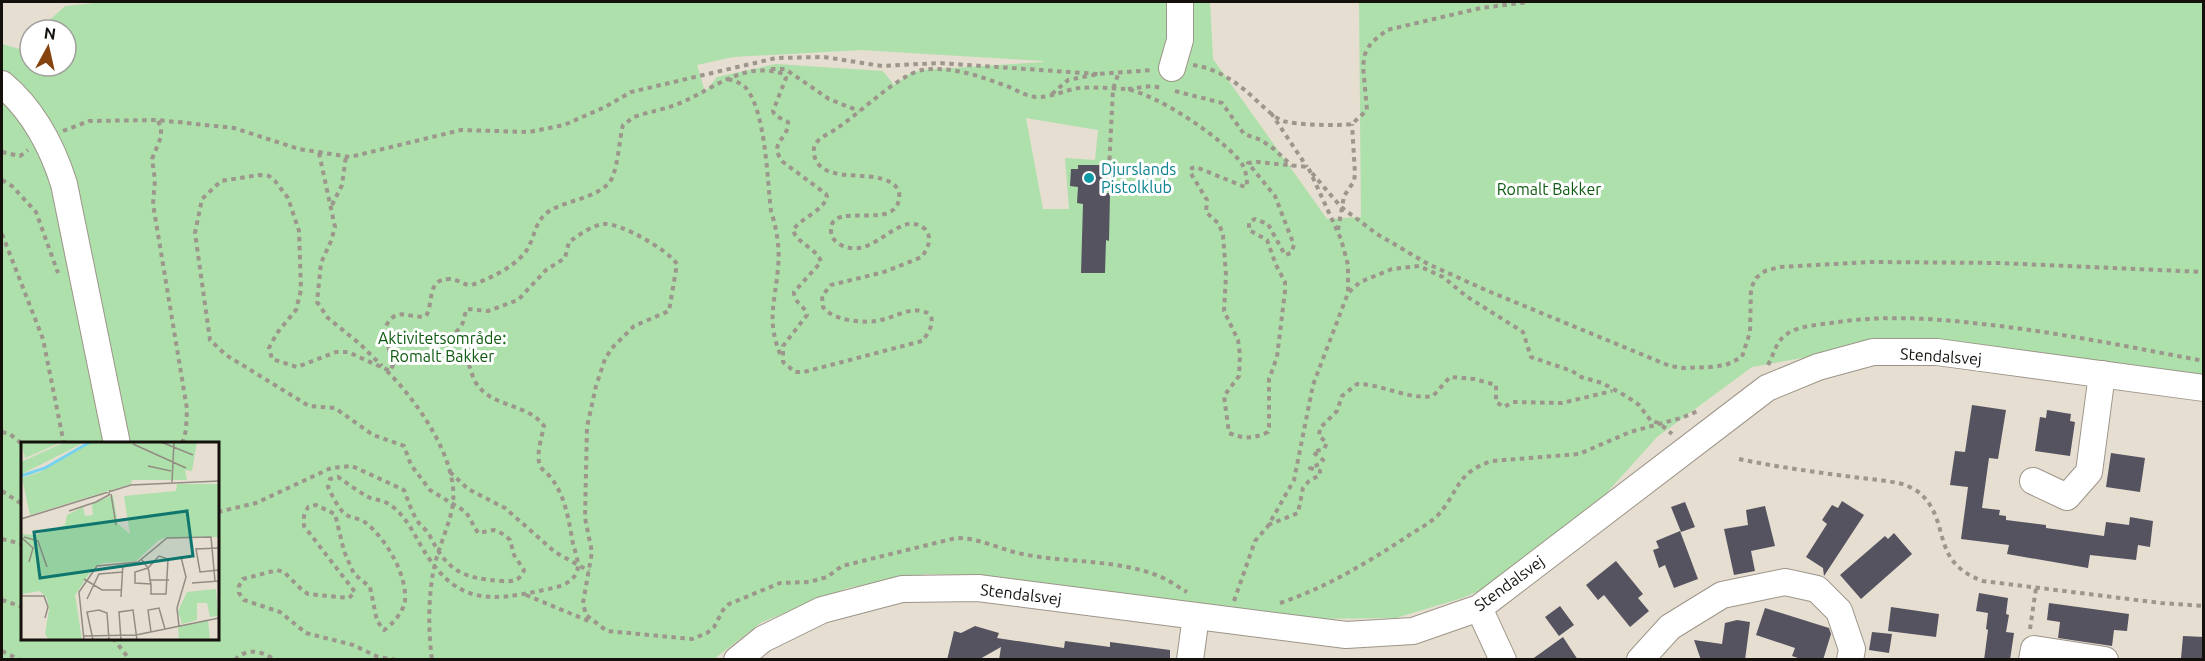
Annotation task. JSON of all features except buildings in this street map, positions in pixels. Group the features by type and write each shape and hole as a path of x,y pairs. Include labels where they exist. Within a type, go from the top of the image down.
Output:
{"street":[{"path":"1172,68 1180,40 1180,2"},
{"path":"2,84 12,93 45,136 55,155 64,184 117,442"},
{"name":"Stendalsvej","path":"737,660 763,639 822,610 902,589 978,588 1195,606 1346,635 1413,631 1479,608 1767,388 1818,367 1873,352 1937,352 2204,388"},
{"path":"2033,481 2067,497 2089,472 2102,374"},
{"path":"1640,660 1670,627 1722,595 1785,582 1817,589 1839,611 1851,649 1850,660"},
{"path":"1190,660 1195,606"},
{"path":"1479,608 1503,660"},
{"path":"2033,654 2104,660"}],"path":[{"path":"1481,2 1481,8"},
{"path":"1051,94 1068,80 1098,74 1172,68 1191,64 1208,67 1239,84 1282,120 1295,123 1352,124 1367,110 1363,66 1365,54 1371,43 1387,30 1481,8 1528,2"},
{"path":"45,136 89,121 158,120 234,128 319,153 346,156 461,130 529,132 564,125 605,107 631,92 776,58 824,57 882,66 939,63 1098,74"},
{"path":"755,62 765,69 784,74 786,78 773,111 778,117 788,122 788,127 777,147 778,156 827,197 822,206 797,224 793,230 795,236 818,255 821,262 794,292 795,301 806,310 807,315 783,346 782,357"},
{"path":"219,512 256,503 331,468 352,466 404,490 417,522 428,532 438,552 449,566 458,572 489,580 517,580 524,570 514,555 510,540 505,535 494,530 478,533 466,512 430,490 411,465 404,446 373,435 335,408 309,406 226,355 210,340 195,233 202,199 221,181 259,175 269,176 288,198 299,231 301,290 296,310 277,333 269,348 272,359 297,367 336,352 348,352 390,371 393,368 384,330 389,321 399,314 408,313 420,318 426,316 429,312 432,290 442,279 458,279 468,286 472,285 501,273 523,255 531,243 535,226 542,217 551,210 598,191 609,182 614,174 624,125 634,117 676,105 727,79 765,69 785,69 829,99 859,111"},
{"path":"727,79 744,86 753,99 759,115 778,247 778,267 771,322 774,339 782,357 788,367 795,372 804,372 922,341 931,330 930,316 921,310 908,311 878,321 831,316 823,308 822,296 831,285 884,272 922,257 930,245 926,229 914,223 901,226 869,246 851,249 834,240 832,226 840,216 880,215 891,212 899,201 898,188 890,182 826,171 816,160 814,146 893,85 911,74 922,70 959,70 1003,84 1020,94 1037,97 1080,88 1127,89 1152,86 1222,103 1244,134 1261,140 1292,166"},
{"path":"1109,169 1113,89 1119,72"},
{"path":"1127,89 1148,96 1197,124 1241,163 1247,174 1245,188 1196,167 1190,172 1207,200 1206,212 1219,224 1223,235 1226,275 1224,311 1238,340 1240,355 1239,376 1224,396 1224,408 1229,433 1243,438 1268,432 1269,379 1277,357 1285,291 1285,282 1267,240 1249,230 1249,222 1254,219 1268,224 1285,255 1292,254 1294,245 1275,196 1248,163 1308,167"},
{"path":"1271,113 1308,167 1341,207 1377,234 1428,264 1616,345 1671,366 1683,368 1726,365 1742,357 1750,332 1751,288 1756,278 1765,271 1780,267 1872,262 2010,264 2196,271 2204,269"},
{"path":"158,120 161,137 152,159 155,180 153,204 187,409 186,430 183,442"},
{"path":"1338,230 1344,196 1355,174 1352,124"},
{"path":"319,153 332,206 334,233 321,263 317,302 328,318 360,344 401,385 436,433 449,472 453,502 434,567 428,633 432,660"},
{"path":"332,206 342,185 346,156"},
{"path":"1229,607 1235,599 1255,541 1268,526 1293,480 1313,385 1348,293 1348,265 1338,230 1308,167"},
{"path":"2,180 12,186 36,212 61,280"},
{"path":"396,660 378,657 353,645 306,633 280,612 244,600 239,593 239,586 243,579 277,570 284,572 308,594 349,598 355,592 304,526 304,516 308,507 316,505 335,514 344,551 354,574 370,587 377,621 384,630 391,626 405,603 403,582 398,567 378,534 364,521 344,514 339,507 328,487 330,479 338,477 370,498 389,504 408,524 434,567 450,584 461,591 496,597 559,587 571,580 576,574 578,565 569,517 563,498 552,479 540,466 538,459 544,426 530,413 495,401 477,384 469,365 450,356 446,345 449,334 462,326 467,309 488,311 518,300 546,270 565,258 569,242 588,230 604,224 620,227 665,252 677,264 669,311 634,326 612,348 605,359 587,427 585,518 592,552 583,603 586,615 607,631 692,639 707,633 714,627 729,604 780,583 809,582 826,577 842,566 956,537 971,538 1026,554 1124,567 1160,576 1195,606"},
{"path":"2,234 43,339 64,442"},
{"path":"1348,293 1360,282 1392,269 1419,266 1433,271 1466,296 1523,332 1531,357 1572,371 1581,377 1602,383 1615,390 1639,405 1651,421 1659,423 1674,436"},
{"path":"1268,526 1298,513 1303,488 1309,481 1320,475 1320,471 1310,468 1320,464 1323,460 1313,452 1324,449 1326,445 1326,440 1319,436 1320,428 1337,411 1342,396 1357,384 1411,396 1430,397 1450,376 1474,379 1496,384 1496,402 1504,407 1513,402 1562,403 1606,390 1615,390"},
{"path":"1272,605 1309,593 1370,561 1436,517 1459,482 1479,465 1492,461 1579,454 1630,432 1659,423"},
{"path":"2,432 10,434 21,443"},
{"path":"1739,459 1772,466 1901,483 1921,494 1932,508 1946,552 1961,570 1983,581 2204,606"},
{"path":"449,472 468,489 505,508 555,552 589,571"},
{"path":"2,491 21,503"},
{"path":"2,539 21,544"},
{"path":"2033,654 2029,633 2036,588"},
{"path":"526,594 598,625"},
{"path":"2,600 21,607"},
{"path":"114,640 130,660"},
{"path":"2,651 20,660"},
{"path":"235,660 245,652 255,651 264,653 275,660"}],"green space":[{"path":"105,2 1210,2 1213,59 1327,219 1361,217 1359,2 2203,2 2203,375 2031,353 1892,342 1752,367 1657,437 1592,509 1493,585 1462,598 1396,618 1298,619 976,575 925,574 847,588 762,622 714,659 2,659 2,44 18,49 18,78 78,78 78,18 52,18 65,6","holes":["861,50 1043,62 922,70 911,73 894,85 883,71 776,64 717,77 705,92 697,65 733,57","1026,118 1098,130 1095,160 1065,158 1069,209 1043,209"]}],"place":[{"name":"Djurslands Pistolklub","path":"1089,178"}],"park label":[{"name":"Romalt Bakker","path":"1549,189"},
{"name":"Aktivitetsområde: Romalt Bakker","path":"442,347"}]}
